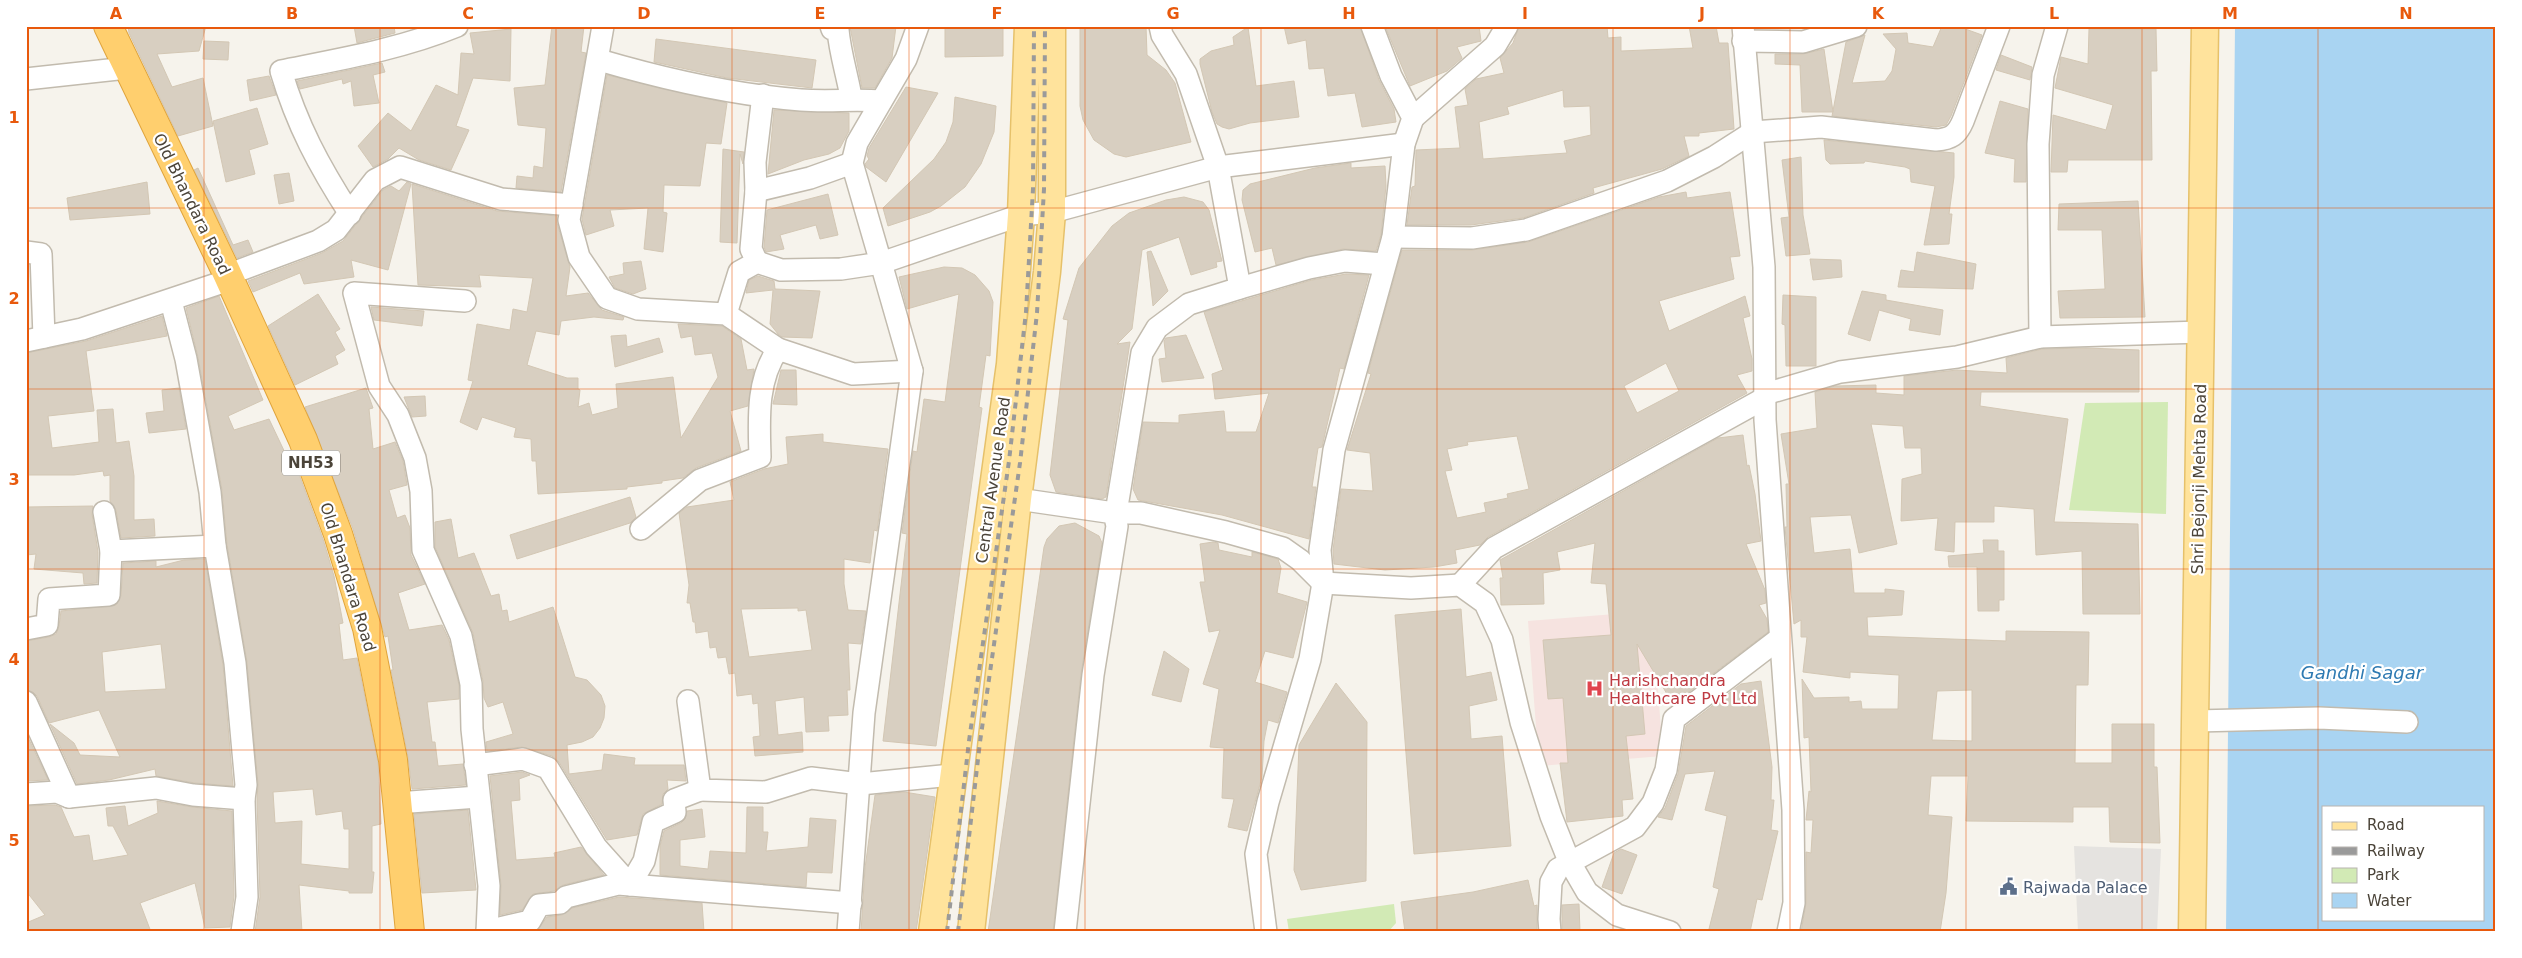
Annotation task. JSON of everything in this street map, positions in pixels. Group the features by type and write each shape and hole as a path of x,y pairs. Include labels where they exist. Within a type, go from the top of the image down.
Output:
{"highway":[{"name":"Old Bhandara Road","path":"108,26 228,277 303,440 338,534 367,628 393,760 410,932"}],"main road":[{"name":"Central Avenue Road","path":"932,932 952,775 1010,364 1022,215 1028,26"},
{"name":"Central Avenue Road","path":"971,932 1018,499 1047,272 1052,212 1052,26"},
{"name":"Shri Bejonji Mehta Road","path":"2192,932 2205,26"}],"street":[{"path":"350,214 308,143 292,108 281,70 369,54 423,40 458,26"},
{"path":"603,26 599,60 569,220 579,257 607,298 638,309 726,314 778,349 853,374 912,371"},
{"path":"831,26 832,29 838,30 841,60 845,68 851,97 855,99"},
{"path":"848,932 864,713 912,371 852,163 857,143 906,59 918,26"},
{"path":"1160,26 1162,35 1186,74 1218,167 1240,288"},
{"path":"1372,26 1391,76 1413,118"},
{"path":"1266,932 1256,854 1268,802 1310,659 1323,583 1320,550 1334,450 1393,236 1404,144 1413,118 1495,46 1507,26"},
{"path":"1788,932 1794,902 1793,810 1765,396 1764,268 1743,34 1803,42 1856,26"},
{"path":"1393,236 1472,238 1526,230 1667,181 1714,157 1753,132 1821,127 1936,140 1948,139 1957,134 1964,122 1999,26"},
{"path":"2040,337 2038,144 2043,75 2057,26"},
{"path":"599,60 686,83 802,101 855,99 881,102"},
{"path":"26,79 127,68"},
{"path":"763,95 755,162 756,191 751,249 757,262 781,270 841,269 881,263 1022,215 1052,212 1218,167 1404,144"},
{"path":"756,191 810,178 852,163"},
{"path":"26,252 41,254 35,339 82,329 171,301 318,241 336,230 375,180 400,166 501,199 572,205"},
{"path":"1065,932 1093,674 1117,526 1115,513 1142,352 1158,328 1189,304 1309,268 1346,261 1384,264"},
{"path":"726,314 739,272 757,262"},
{"path":"466,301 354,293 379,386 398,415 415,458 421,491 423,550 460,636 471,684 475,765 489,886 487,931 530,921 539,905 560,903 566,897 618,884 851,903"},
{"path":"171,301 186,359 210,492 214,546 235,663 246,785 244,798 247,897 242,932"},
{"path":"1460,585 1494,548 1765,396 1840,372 1957,357 2040,337 2201,332"},
{"path":"641,529 700,480 760,457 759,402 770,361 778,349"},
{"path":"1018,499 1115,513 1141,513 1226,532 1283,548 1300,560 1323,583 1411,588 1460,585 1485,603 1502,640 1521,722 1551,816 1569,861 1587,892 1617,915 1670,932"},
{"path":"26,629 46,625 48,599 109,595 111,551 104,512"},
{"path":"111,551 214,546"},
{"path":"1550,932 1551,882 1558,869 1569,861 1635,827 1653,803 1666,770 1674,719 1780,638"},
{"path":"688,701 700,790"},
{"path":"26,702 69,797"},
{"path":"2196,720 2319,718 2407,722"},
{"path":"475,765 523,758 548,768 596,847 630,885"},
{"path":"630,885 644,861 652,822 675,812 674,800 700,790 766,792 811,778 860,784 952,775"},
{"path":"26,794 57,792 69,797 156,788 193,796 244,798"},
{"path":"397,803 478,797"}],"shaded area":[{"name":"Harishchandra Healthcare Pvt Ltd","path":"1652,611 1663,756 1539,766 1528,621"},
{"path":"2074,846 2161,849 2157,932 2078,932"}],"green space":[{"path":"2168,402 2166,514 2069,510 2085,403"},
{"path":"1394,904 1396,923 1388,932 1289,932 1287,919"}],"water":[{"name":"Gandhi Sagar","path":"2235,26 2496,26 2496,932 2226,932"}],"building":[{"path":"128,26 206,26 199,51 157,54 172,87 203,78 213,126 178,136 129,33"},
{"path":"354,26 394,26 395,33 357,43"},
{"path":"552,26 584,26 581,52 586,53 561,192 516,188 517,176 533,178 534,166 543,168 546,128 518,125 514,88 545,85"},
{"path":"896,26 892,58 875,88 862,88 850,27"},
{"path":"945,26 1003,26 1003,56 945,57"},
{"path":"1080,26 1146,26 1147,55 1166,70 1175,83 1191,142 1126,157 1114,154 1094,140 1083,120 1080,106"},
{"path":"1284,26 1360,26 1379,80 1394,109 1396,122 1362,127 1355,93 1328,96 1324,68 1309,69 1306,40 1288,44"},
{"path":"1385,26 1479,26 1481,41 1457,47 1462,58 1447,71 1410,86"},
{"path":"1519,26 1607,26 1608,38 1621,37 1621,51 1693,48 1689,26 1716,26 1719,43 1728,43 1734,129 1699,133 1699,136 1684,136 1689,156 1662,169 1593,188 1594,193 1523,218 1471,225 1407,225 1412,187 1415,186 1416,150 1460,148 1455,107 1468,105 1465,89 1476,79 1504,73 1500,58 1513,43","holes":["1563,90 1564,107 1590,106 1591,135 1564,141 1567,153 1483,159 1479,122 1509,114 1507,107"]},
{"path":"1942,26 1957,26 1982,35 1946,125 1936,127 1832,116 1846,42 1865,35 1852,83 1885,81 1892,71 1896,49 1883,34 1907,33 1908,43 1933,47"},
{"path":"1248,27 1256,86 1294,81 1299,117 1250,123 1229,129 1217,124 1212,112 1200,59 1211,51 1234,45 1233,37"},
{"path":"511,29 510,81 473,78 456,126 469,130 451,170 419,160 399,148 388,159 373,167 358,146 388,113 411,131 436,85 458,95 461,53 474,54 470,33"},
{"path":"2089,29 2156,29 2157,71 2151,71 2152,160 2068,160 2067,172 2051,172 2053,115 2106,130 2113,105 2055,88 2061,57 2088,64"},
{"path":"656,39 816,60 812,88 727,78 654,62"},
{"path":"204,41 229,42 228,60 203,59"},
{"path":"1824,49 1833,112 1802,112 1800,65 1775,64 1775,54 1803,54"},
{"path":"2001,55 2032,67 2030,80 1996,70"},
{"path":"382,63 385,72 373,75 379,103 354,106 351,81 343,84 342,79 300,89 297,81"},
{"path":"607,75 727,103 721,144 706,143 700,186 664,185 663,212 667,213 663,252 644,249 648,208 610,210 614,226 586,235 582,219"},
{"path":"269,76 276,95 250,101 247,80"},
{"path":"906,87 938,93 886,182 866,167 865,164 869,159 867,156 869,148"},
{"path":"955,97 996,106 994,132 981,164 965,187 941,206 930,212 888,226 883,208 934,159 946,142 953,122"},
{"path":"2000,101 2028,109 2026,182 2014,182 2015,159 1985,153"},
{"path":"257,108 268,144 249,150 255,174 226,182 213,121"},
{"path":"774,110 849,113 849,131 840,148 829,154 804,160 768,174"},
{"path":"1824,140 1954,153 1954,177 1949,214 1952,214 1949,244 1924,245 1935,186 1911,182 1910,169 1905,167 1865,161 1864,163 1830,164 1826,160"},
{"path":"723,149 744,152 743,164 740,154 737,243 720,242"},
{"path":"1801,157 1803,215 1810,254 1786,256 1781,218 1789,217 1782,160"},
{"path":"1351,163 1351,168 1385,166 1386,186 1381,235 1376,251 1343,249 1276,265 1272,248 1255,252 1242,200 1243,190 1250,184 1315,168"},
{"path":"198,168 233,245 248,240 253,252 237,258 194,170"},
{"path":"289,173 294,201 279,204 274,175"},
{"path":"147,182 150,214 70,220 67,198"},
{"path":"407,182 411,184 388,270 351,260 354,277 304,284 300,273 253,292 248,281 322,253 343,241 383,190 391,186 399,191"},
{"path":"412,184 497,211 557,216 557,223 570,267 566,296 588,293 602,310 624,317 623,320 594,317 561,321 559,335 536,331 527,365 567,378 578,378 578,389 580,390 578,407 589,403 592,415 618,408 616,384 673,377 681,438 718,377 712,353 695,355 692,336 681,338 678,324 722,326 741,339 747,370 754,369 748,406 730,411 741,451 696,468 683,478 662,481 662,483 627,487 627,489 538,494 536,461 532,461 531,439 514,437 516,428 482,417 477,430 460,422 473,381 468,380 477,324 510,330 513,309 527,312 533,278 479,275 481,287 418,285"},
{"path":"1686,192 1687,198 1730,192 1740,256 1730,257 1734,279 1659,301 1669,331 1745,296 1750,316 1743,318 1752,359 1752,371 1737,375 1747,393 1488,537 1480,545 1455,550 1457,563 1434,567 1385,570 1334,564 1333,550 1341,489 1373,491 1370,453 1347,450 1371,374 1368,373 1402,250 1472,250 1528,242 1659,197","holes":["1666,363 1679,391 1637,413 1624,386","1517,436 1529,489 1507,494 1508,498 1484,503 1486,512 1457,518 1445,471 1452,470 1447,449 1468,445 1467,442"]},
{"path":"828,194 838,235 820,239 816,225 780,235 784,249 766,252 764,247 767,210"},
{"path":"1184,197 1203,202 1209,210 1222,261 1216,262 1217,267 1191,275 1179,237 1142,250 1132,329 1117,344 1130,342 1106,497 1102,499 1056,492 1050,475 1068,320 1063,319 1079,268 1112,226 1129,213 1166,200"},
{"path":"2138,201 2145,317 2060,318 2058,291 2105,289 2102,230 2058,230 2059,204"},
{"path":"1151,251 1168,291 1153,306 1147,252"},
{"path":"1917,252 1976,264 1973,289 1898,287 1901,270 1914,272"},
{"path":"1810,259 1841,260 1842,277 1813,280"},
{"path":"641,261 646,289 633,294 615,288 609,277 624,274 623,263"},
{"path":"944,267 962,268 975,275 989,291 993,302 990,356 986,355 979,407 982,408 936,746 883,741 907,534 902,533 913,451 917,452 924,399 945,402 959,294 907,309 899,277"},
{"path":"1346,274 1369,275 1344,369 1340,368 1322,447 1318,448 1312,487 1316,487 1309,539 1222,515 1138,500 1133,489 1143,422 1179,423 1179,415 1224,411 1226,432 1256,432 1269,393 1215,399 1212,374 1223,370 1204,312 1312,280"},
{"path":"758,276 774,281 775,289 820,291 812,338 782,337 778,334 770,324 773,290 746,293 749,280"},
{"path":"1862,291 1886,295 1886,300 1943,310 1940,335 1909,330 1911,319 1879,310 1870,341 1848,334"},
{"path":"318,294 340,329 335,332 345,350 335,356 338,364 295,385 268,326"},
{"path":"1783,295 1816,297 1816,366 1786,366 1785,325 1782,324"},
{"path":"219,296 263,400 228,416 234,430 269,419 288,459 293,458 323,539 334,576 343,623 339,624 343,660 357,658 378,762 381,824 372,826 372,872 374,872 372,893 349,893 349,891 299,885 302,932 255,932 260,897 258,784 247,662 227,544 222,490 198,357 186,308","holes":["313,789 316,815 342,811 344,829 349,829 349,869 301,864 302,821 275,823 273,792"]},
{"path":"371,307 424,311 422,326 374,320"},
{"path":"162,316 167,336 86,351 94,411 48,416 52,448 99,442 97,410 113,409 116,443 129,441 134,476 134,520 154,519 155,536 121,538 116,510 110,501 110,475 104,476 103,471 74,475 26,475 26,353 86,341"},
{"path":"626,335 627,347 659,338 663,352 615,367 611,336"},
{"path":"1186,335 1204,378 1162,382 1159,359 1166,358 1164,341 1166,338"},
{"path":"2042,349 2139,350 2139,392 1981,392 1980,406 2068,419 2054,522 2138,524 2140,614 2083,614 2082,551 2036,555 2034,509 1994,506 1994,522 1955,522 1954,552 1935,550 1938,518 1901,521 1902,479 1922,474 1921,448 1905,448 1903,426 1871,424 1897,544 1859,553 1851,515 1810,517 1814,553 1850,549 1854,593 1885,593 1885,589 1904,591 1902,615 1867,617 1868,636 2006,641 2006,631 2089,632 2088,685 2076,685 2075,763 2112,763 2112,724 2154,724 2154,767 2157,767 2160,843 2110,842 2109,807 2073,807 2073,822 1966,821 1968,776 1931,776 1928,815 1952,817 1946,893 1940,932 1801,932 1806,903 1806,852 1811,853 1813,820 1806,820 1809,791 1811,792 1809,737 1804,738 1802,679 1814,698 1849,697 1849,702 1861,701 1862,709 1898,709 1899,675 1850,672 1850,678 1803,672 1807,637 1801,637 1801,620 1794,624 1785,527 1787,527 1786,484 1789,484 1781,434 1817,428 1815,392 1835,386 1876,385 1876,393 1904,395 1904,376 1957,370 2007,373 2006,358","holes":["1972,690 1972,741 1932,740 1937,691"]},
{"path":"781,370 796,370 797,405 773,404"},
{"path":"179,388 186,429 149,433 146,413 164,411 162,390"},
{"path":"366,388 373,408 369,409 373,449 395,442 403,461 407,485 389,490 397,518 405,515 410,528 411,555 425,584 398,593 409,630 442,625 449,640 459,685 459,699 427,702 432,742 435,742 438,766 463,764 466,785 412,789 408,757 391,670 393,670 388,636 385,637 353,529 305,407"},
{"path":"425,396 426,416 412,417 404,397"},
{"path":"823,434 823,442 888,449 877,531 874,530 870,563 844,559 844,584 848,610 866,611 861,644 848,643 850,690 847,690 848,715 828,716 829,731 806,732 804,697 775,701 778,735 802,732 803,752 755,756 753,737 760,736 758,703 753,704 752,694 737,696 735,673 729,674 726,657 718,658 716,647 710,648 708,631 696,633 690,603 687,603 689,585 679,513 687,507 734,500 730,482 764,469 788,464 786,437","holes":["798,608 798,611 806,610 812,650 749,657 741,609"]},
{"path":"1743,435 1747,466 1749,465 1755,494 1761,541 1746,544 1765,590 1766,603 1759,605 1767,619 1768,632 1673,704 1637,644 1645,734 1626,736 1633,799 1622,800 1623,816 1567,822 1560,763 1568,763 1563,698 1548,699 1543,640 1611,635 1606,584 1591,583 1595,543 1557,552 1560,570 1543,573 1544,604 1501,605 1500,578 1503,578 1500,560 1718,438"},
{"path":"630,497 636,517 630,523 517,559 510,535"},
{"path":"93,506 92,514 98,552 97,583 84,584 83,573 34,569 36,554 26,555 26,507"},
{"path":"451,519 458,558 474,553 491,596 499,594 502,611 507,610 509,622 553,607 575,677 587,680 601,695 605,706 604,718 600,728 593,737 582,742 567,745 569,774 602,770 604,754 635,758 634,765 684,765 686,781 667,780 668,789 663,794 662,804 643,814 637,835 607,840 559,762 552,756 522,747 487,751 486,742 513,734 503,702 488,707 484,698 483,681 473,633 435,547 435,522"},
{"path":"1075,523 1099,536 1102,543 1081,674 1053,932 988,932 1044,547 1047,539 1059,526"},
{"path":"1983,540 1998,540 1998,551 2004,551 2004,600 1999,600 1999,611 1978,611 1977,567 1949,567 1948,556 1984,553"},
{"path":"1218,543 1219,550 1252,557 1252,552 1278,559 1281,568 1277,593 1307,602 1293,658 1265,651 1255,682 1287,692 1278,723 1268,720 1264,741 1262,777 1247,831 1228,827 1234,799 1222,798 1224,748 1210,747 1219,689 1203,684 1220,630 1209,632 1200,582 1205,582 1200,544"},
{"path":"205,559 223,665 233,786 195,783 156,776 155,769 109,780 77,784 50,724 74,743 80,755 120,757 99,710 49,723 37,696 33,692 26,690 26,641 56,634 61,611 116,605 121,596 123,563 156,561 156,567 184,560","holes":["161,644 166,689 105,692 102,652"]},
{"path":"1461,609 1466,677 1491,672 1497,700 1469,706 1471,739 1502,736 1511,846 1414,854 1395,615"},
{"path":"1164,651 1189,669 1181,702 1152,695"},
{"path":"1761,681 1772,767 1771,800 1774,800 1771,830 1778,831 1762,900 1757,899 1750,932 1723,932 1709,929 1719,889 1713,887 1727,816 1705,810 1715,771 1685,774 1672,820 1658,817 1665,808 1678,774 1686,726 1741,684"},
{"path":"1336,683 1367,722 1366,881 1301,890 1294,870 1299,745"},
{"path":"26,733 48,780 26,781"},
{"path":"522,772 530,775 519,779 520,800 511,801 516,860 555,857 554,853 581,847 604,875 563,885 554,891 533,894 522,910 500,915 501,885 490,776"},
{"path":"904,792 935,797 916,932 861,932 865,868 875,795"},
{"path":"157,801 232,811 234,896 230,927 205,928 195,883 140,903 151,932 26,932 26,923 45,915 26,891 26,806 55,805 61,807 74,837 89,835 93,861 128,855 113,826 108,826 106,808 125,806 128,826 158,813"},
{"path":"747,807 763,807 763,832 768,832 766,851 808,847 810,818 836,820 832,873 807,872 806,887 660,875 660,846 664,831 681,823 685,819 687,811 702,809 705,837 680,840 680,866 708,869 710,851 746,853"},
{"path":"468,810 476,890 422,893 414,814"},
{"path":"1621,849 1637,855 1622,894 1602,887 1614,853"},
{"path":"1528,880 1534,906 1537,905 1537,932 1405,932 1401,902 1473,892"},
{"path":"619,897 702,903 704,932 536,932 547,917 562,915 572,908"},
{"path":"1579,904 1580,932 1562,932 1562,905"}],"railway":[{"path":"947,932 969,741 1009,461 1026,312 1033,189 1034,26"},
{"path":"958,932 980,742 1020,463 1037,313 1044,189 1045,26"}],"place":[{"name":"Harishchandra Healthcare Pvt Ltd","path":"1595,689"},
{"name":"Rajwada Palace","path":"2009,887"}]}
